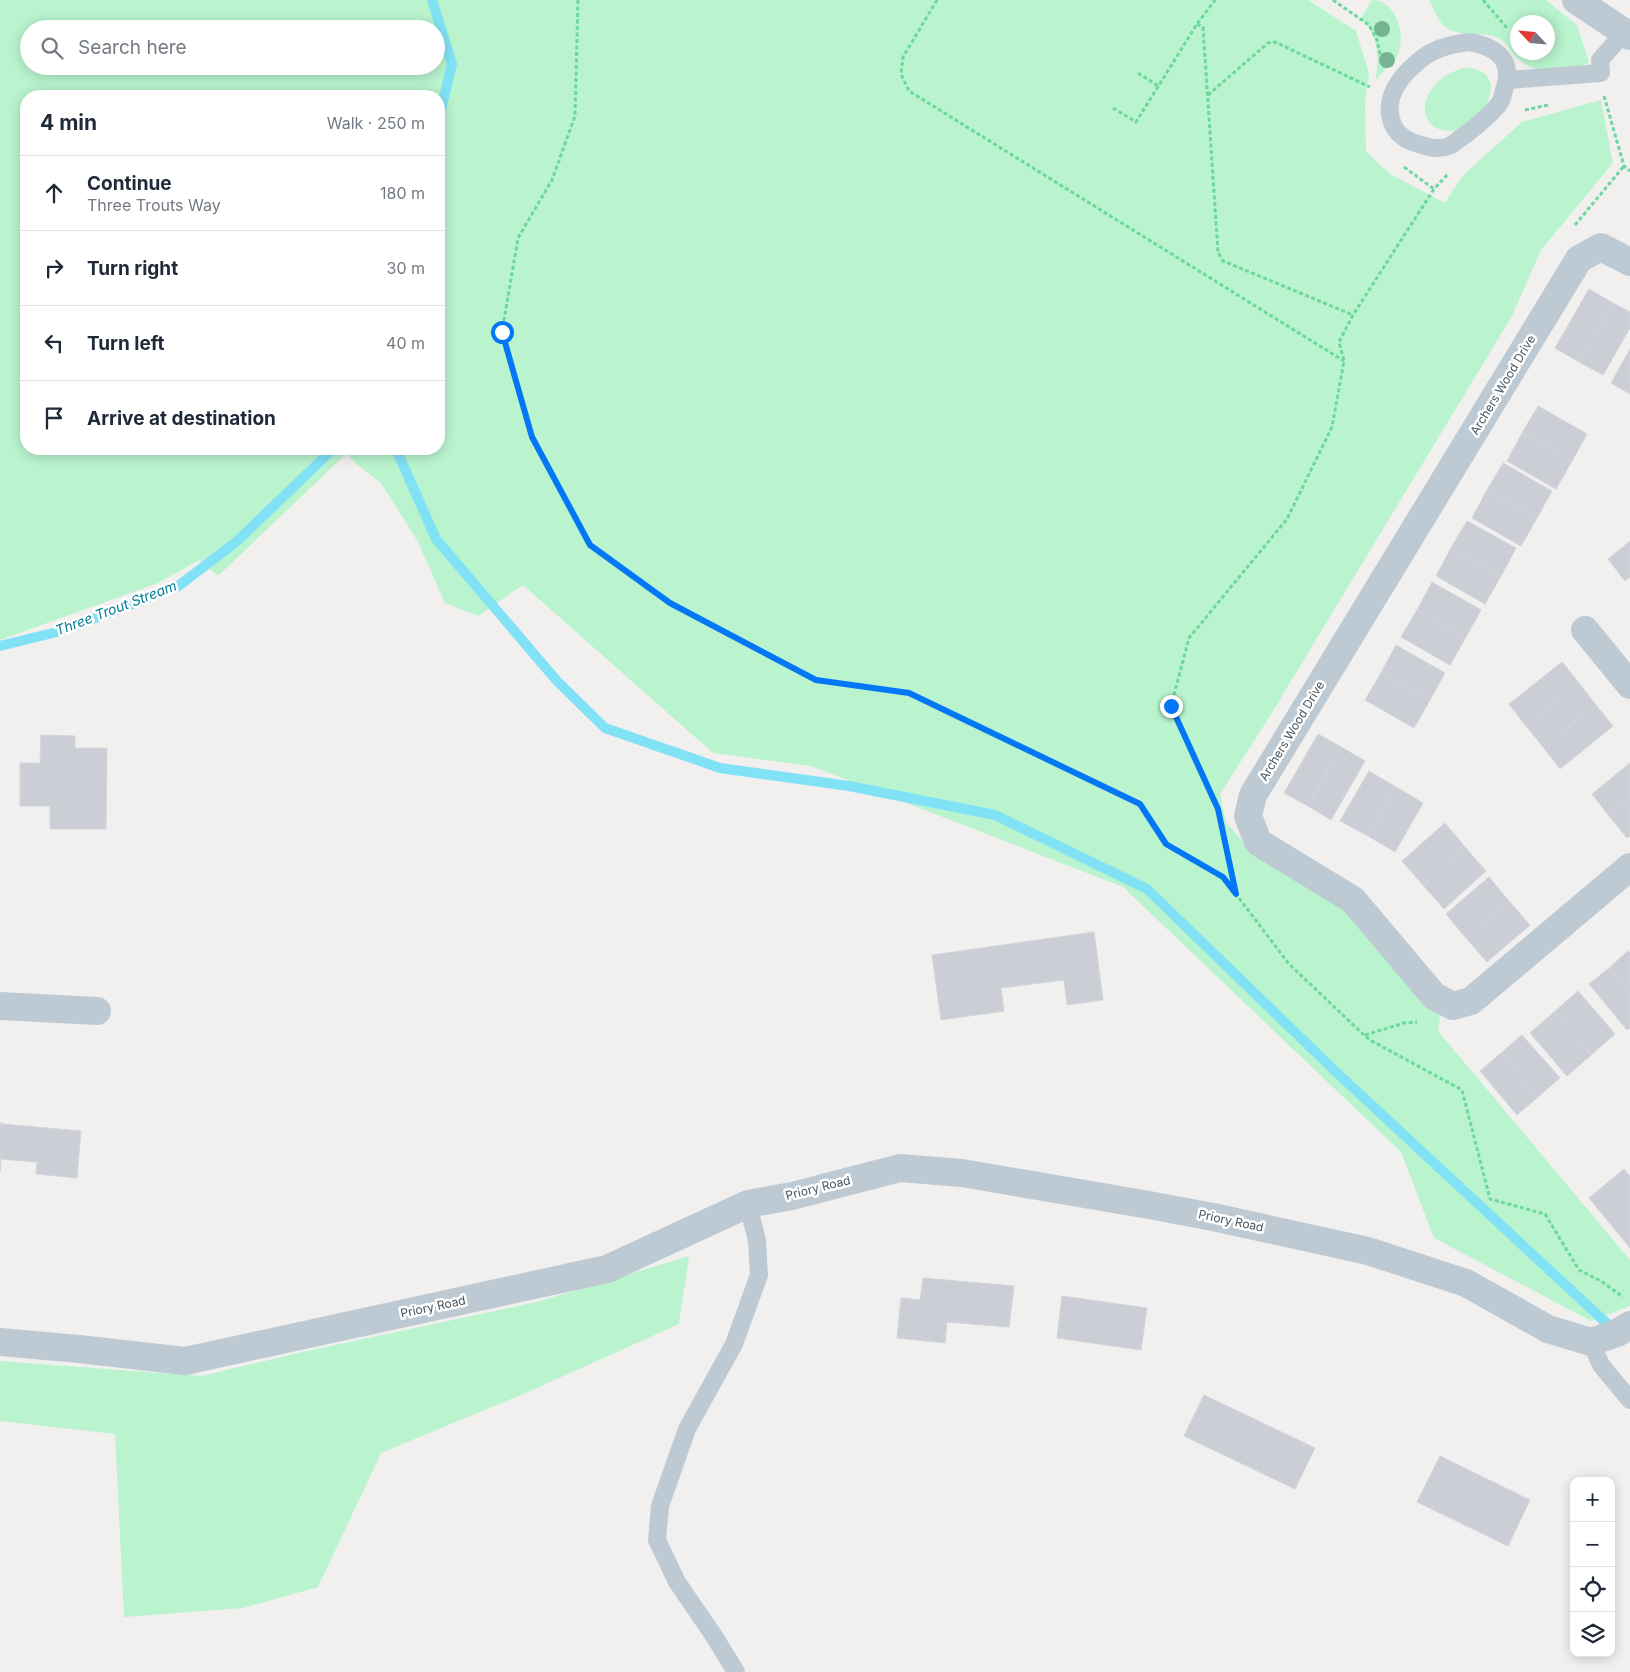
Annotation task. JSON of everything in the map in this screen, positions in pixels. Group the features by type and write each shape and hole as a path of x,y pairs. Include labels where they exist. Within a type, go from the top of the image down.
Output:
{"street":[{"path":"1576,0 1627,34"},
{"name":"Archers Wood Drive","path":"1453,1006 1434,996 1353,900 1258,842 1248,816 1253,795 1579,260 1601,247 1630,262"},
{"path":"1585,630 1630,684"},
{"path":"1453,1006 1471,1001 1630,867"},
{"path":"0,1006 97,1011"},
{"name":"Priory Road","path":"0,1342 185,1361 607,1269 748,1204 792,1196 900,1168 962,1173 1213,1217 1368,1251 1466,1282 1548,1328 1591,1342"},
{"path":"1591,1342 1617,1333 1630,1325"}],"lane":[{"path":"1508,80 1601,73 1600,60 1627,34"},
{"path":"1469,42 1483,44 1496,52 1507,66 1508,80 1500,103 1477,126 1449,146 1435,149 1407,140 1395,129 1389,115 1389,101 1396,85 1420,59 1452,43 1469,42"},
{"path":"736,1672 677,1582 657,1540 660,1506 686,1429 734,1344 759,1275 757,1241 748,1204"},
{"path":"1591,1342 1601,1364 1630,1400"}],"path":[{"path":"578,0 575,116 552,180 518,238 502,332 532,437 590,545 670,603 816,680 909,693 1140,804 1166,844 1223,877 1289,964 1364,1035 1462,1090 1490,1199 1545,1214 1578,1270 1601,1280 1630,1301"},
{"path":"937,0 903,57 901,74 908,91 1344,361"},
{"path":"1113,108 1136,122 1215,0"},
{"path":"1483,0 1510,31"},
{"path":"1198,24 1203,27 1218,252 1223,261 1353,315"},
{"path":"1207,95 1268,43 1275,42 1376,90"},
{"path":"1138,73 1158,86"},
{"path":"1601,73 1603,92 1624,166 1630,171"},
{"path":"1516,112 1555,103"},
{"path":"1218,809 1171,706 1189,638 1287,519 1332,428 1344,361 1339,342 1353,315 1434,189 1454,168"},
{"path":"1226,847 1236,894"},
{"path":"1364,1035 1404,1023 1442,1020 1453,1006"}],"green space":[{"path":"0,0 1308,0 1356,31 1369,73 1365,103 1366,152 1390,174 1445,203 1462,176 1522,122 1601,100 1613,163 1541,250 1512,316 1268,719 1220,794 1226,822 1246,845 1356,913 1441,1012 1438,1031 1630,1260 1630,1306 1591,1321 1434,1238 1401,1152 1123,887 811,766 713,753 523,585 478,616 445,603 418,542 381,483 355,463 349,455 445,455 445,90 20,90 20,455 345,455 218,576 199,560 158,583 0,640"},
{"path":"1372,0 1388,6 1394,13 1398,21 1401,39 1397,56 1376,80 1377,54 1375,39 1361,18"},
{"path":"1429,0 1546,0 1577,25 1589,63 1551,71 1533,68 1520,60 1555,60 1555,15 1510,15 1510,50 1501,39 1461,33 1448,29 1440,22"},
{"path":"1464,68 1479,70 1488,77 1491,87 1489,99 1483,111 1462,128 1449,131 1439,129 1431,124 1427,118 1425,105 1427,98 1440,79"},
{"path":"689,1256 679,1324 528,1392 381,1453 318,1587 243,1608 124,1617 115,1434 0,1421 0,1361 201,1376 307,1351 537,1302"}],"building":[{"path":"1589,289 1613,303 1579,362 1555,348"},
{"path":"1613,303 1630,312 1630,328 1603,375 1579,362"},
{"path":"1630,349 1630,394 1611,383"},
{"path":"1538,406 1587,434 1572,461 1522,433"},
{"path":"1522,433 1572,461 1556,489 1507,461"},
{"path":"1503,463 1552,491 1537,518 1487,490"},
{"path":"1487,490 1537,518 1521,546 1472,518"},
{"path":"1467,521 1516,548 1501,576 1451,548"},
{"path":"1630,541 1630,577 1625,581 1608,559"},
{"path":"1451,548 1501,576 1485,604 1436,576"},
{"path":"1432,582 1481,610 1466,637 1417,610"},
{"path":"1417,610 1466,637 1450,665 1401,637"},
{"path":"1396,645 1445,673 1430,700 1381,673"},
{"path":"1562,662 1579,683 1526,726 1509,704"},
{"path":"1381,673 1430,700 1414,728 1365,700"},
{"path":"1579,683 1596,705 1543,747 1526,726"},
{"path":"1596,705 1613,726 1560,769 1543,747"},
{"path":"1318,734 1341,747 1308,806 1284,793"},
{"path":"41,735 75,736 75,748 107,748 106,829 50,829 50,806 20,806 20,763 40,763"},
{"path":"1341,747 1365,761 1331,820 1308,806"},
{"path":"1630,763 1630,799 1609,816 1592,794"},
{"path":"1369,771 1396,787 1368,836 1340,821"},
{"path":"1396,787 1423,803 1395,852 1368,836"},
{"path":"1630,799 1630,836 1627,838 1609,816"},
{"path":"1445,823 1465,847 1423,885 1402,861"},
{"path":"1465,847 1486,871 1444,909 1423,885"},
{"path":"1489,877 1509,901 1466,938 1446,914"},
{"path":"1509,901 1530,925 1487,962 1466,938"},
{"path":"1094,932 1103,1000 1067,1005 1064,980 1001,988 1004,1011 941,1020 932,955"},
{"path":"1628,951 1630,953 1630,994 1609,968"},
{"path":"1609,968 1630,994 1630,1028 1627,1030 1589,984"},
{"path":"1578,991 1615,1034 1591,1055 1554,1012"},
{"path":"1554,1012 1591,1055 1567,1076 1530,1033"},
{"path":"1522,1035 1560,1078 1538,1097 1501,1053"},
{"path":"1501,1053 1538,1097 1517,1115 1480,1071"},
{"path":"0,1122 2,1124 81,1131 77,1178 36,1174 37,1162 1,1159 0,1172"},
{"path":"1624,1169 1630,1176 1630,1248 1589,1198"},
{"path":"923,1278 1014,1286 1009,1327 947,1322 945,1343 897,1338 901,1298 920,1300"},
{"path":"1062,1296 1147,1308 1141,1350 1057,1338"},
{"path":"1204,1395 1315,1448 1295,1489 1184,1436"},
{"path":"1440,1456 1530,1500 1508,1546 1417,1502"}],"waterway":[{"name":"Three Trout Stream","path":"432,0 438,20"},
{"name":"Three Trout Stream","path":"445,42 452,64 445,93"},
{"name":"Three Trout Stream","path":"0,646 61,631 177,587 236,542 327,455"},
{"path":"399,455 436,539 557,681 605,728 720,768 849,786 995,815 1147,889 1335,1071 1615,1331"}],"route":[{"path":"502,332 532,437 590,545 670,603 816,680 909,693 1140,804 1166,844 1223,877 1236,894 1218,809 1171,706"}]}
